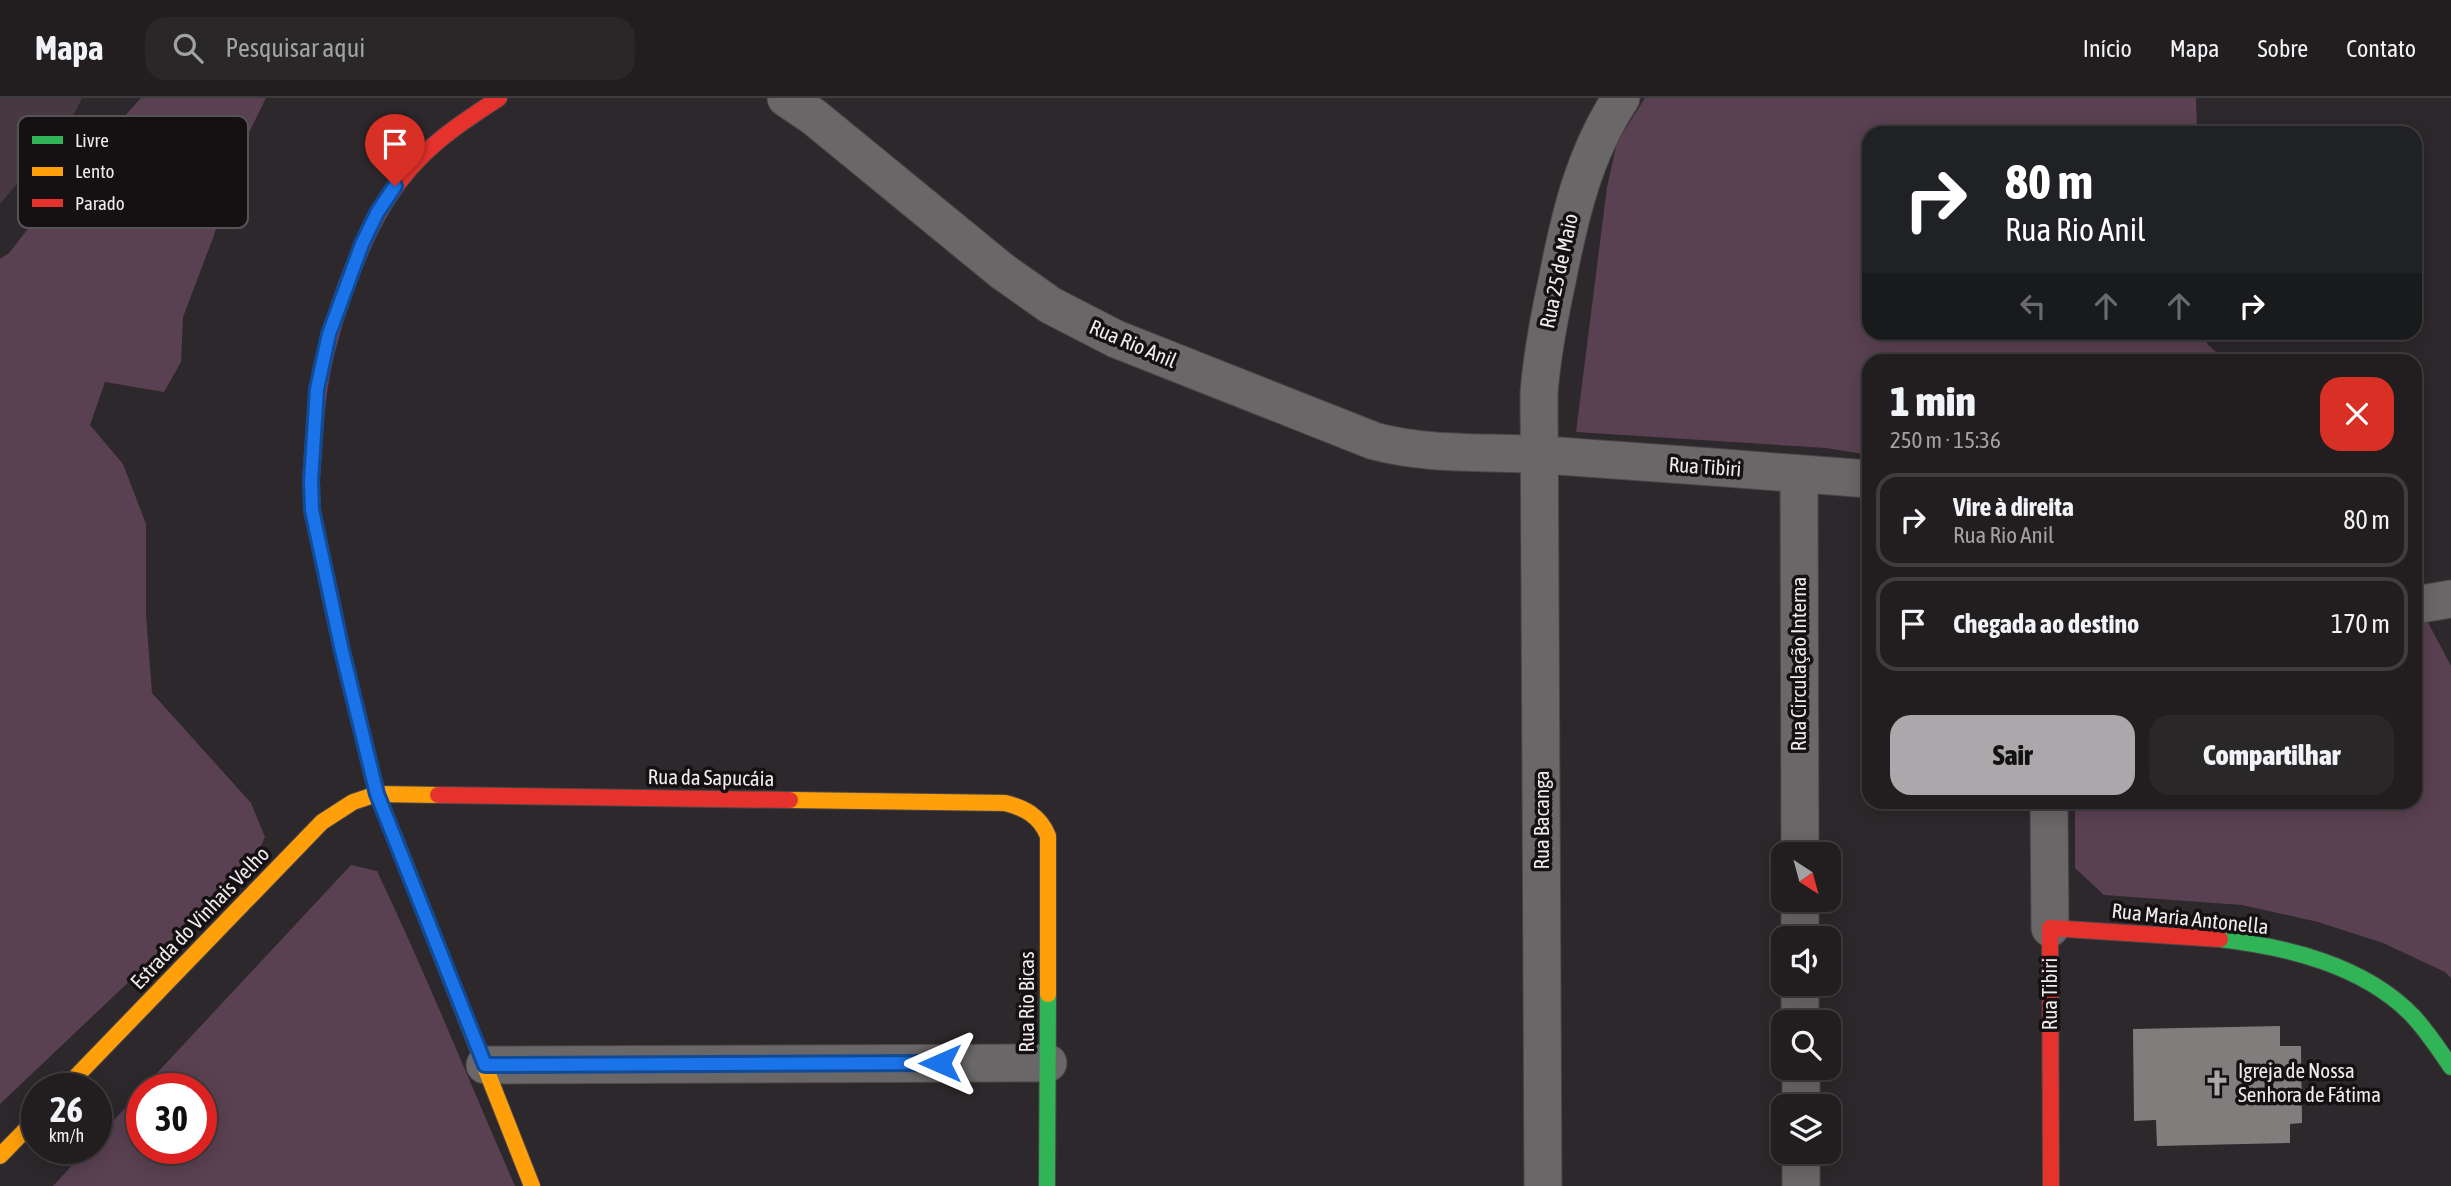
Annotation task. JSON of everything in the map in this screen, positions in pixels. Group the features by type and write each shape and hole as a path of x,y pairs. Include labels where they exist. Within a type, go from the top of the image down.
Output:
{"street":[{"path":"499,98 422,156 395,186 377,213 362,244 329,334 317,389 311,480 312,510 342,651 377,794 533,1186"},
{"name":"Rua Rio Anil","path":"786,98 814,117 1002,271 1050,305 1085,324 1374,440 1419,451 1541,455"},
{"name":"Rua 25 de Maio","path":"1541,455 1539,393 1543,353 1569,220 1582,174 1596,140 1621,98"},
{"name":"Rua Tibiri","path":"1541,455 1862,478"},
{"name":"Rua Bacanga","path":"1541,455 1543,1186"},
{"name":"Rua Circulação Interna","path":"1799,474 1800,842"},
{"path":"2422,603 2451,600"},
{"name":"Rua da Sapucáia","path":"377,794 1005,803 1032,812 1040,820"},
{"name":"Estrada do Vinhais Velho","path":"79,1073 322,822 353,802 377,794"},
{"name":"Rua Tibiri","path":"2049,809 2051,1186"},
{"name":"Rua Rio Bicas","path":"1040,820 1048,836 1047,1186"},
{"name":"Rua Maria Antonella","path":"2050,928 2227,939 2292,951 2333,965 2371,984 2405,1007 2431,1037 2451,1067"},
{"path":"485,1065 1048,1063"},
{"path":"0,1156 21,1134"},
{"path":"1801,1164 1801,1186"}],"shaded area":[{"path":"0,98 82,98 73,116 18,116 18,182 0,204"},
{"path":"141,98 266,98 248,135 248,116 125,116"},
{"path":"1645,98 2196,98 2197,126 1862,126 1862,340 2207,340 2207,344 2218,354 1862,354 1862,454 1826,448 1576,432 1607,187 1617,142"},
{"path":"29,228 216,228 183,317 181,362 164,392 105,382 90,425 123,464 146,524 146,614 152,693 251,803 265,837 253,864 33,1073 21,1073 21,1084 0,1104 0,259 9,253"},
{"path":"2422,611 2451,666 2451,978 2445,972 2383,943 2318,922 2242,905 2104,895 2075,868 2075,809 2422,809"},
{"path":"351,865 377,871 515,1186 53,1186 73,1164 112,1164 112,1122 126,1107 126,1164 217,1164 217,1073 157,1073"}],"building":[{"name":"Igreja de Nossa Senhora de Fátima","path":"2280,1026 2280,1046 2301,1046 2302,1123 2290,1124 2290,1143 2157,1146 2156,1120 2134,1121 2133,1029"}],"traffic: fast":[{"path":"315,424 312,510 342,651 377,794 400,851"},
{"path":"2220,939 2297,953 2323,961 2371,983 2412,1015 2451,1067"},
{"path":"1047,1186 1048,994"}],"traffic: slow":[{"path":"79,1073 322,822 353,802 377,794 438,795"},
{"path":"790,800 1005,803 1031,814 1041,823 1048,836 1048,994"},
{"path":"400,851 532,1186"},
{"path":"0,1156 21,1134"}],"traffic: jam":[{"path":"315,424 322,370 335,319 354,266 377,216 397,184 422,156 449,132 499,98"},
{"path":"438,795 790,800"},
{"path":"2051,1186 2050,928 2220,939"}],"place":[{"name":"Igreja de Nossa Senhora de Fátima","path":"2217,1083"}],"route":[{"path":"395,186 377,213 362,244 329,334 317,389 311,480 312,510 342,651 377,794 485,1065 940,1063"}]}
